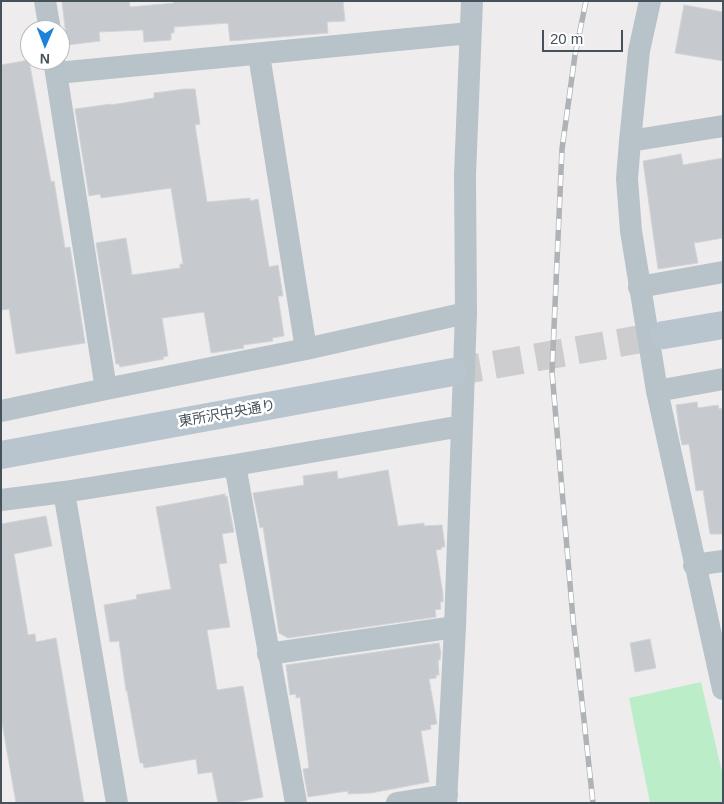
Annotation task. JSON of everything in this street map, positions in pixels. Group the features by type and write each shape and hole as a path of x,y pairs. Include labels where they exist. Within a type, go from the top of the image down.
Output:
{"street":[{"path":"45,1 48,20"},
{"path":"397,803 446,799 455,626 466,313 465,175 472,1"},
{"path":"650,1 639,51 630,141 627,179 631,231 657,391 694,565 723,689"},
{"path":"70,66 259,55 470,33"},
{"path":"259,55 306,349"},
{"path":"56,70 106,388"},
{"path":"630,141 723,126"},
{"path":"640,287 723,272"},
{"path":"1,412 106,388 306,349 466,313"},
{"path":"664,335 723,325"},
{"name":"東所沢中央通り","path":"1,455 453,372"},
{"path":"657,391 723,379"},
{"path":"1,500 235,465 462,426"},
{"path":"235,465 296,803"},
{"path":"64,492 117,803"},
{"path":"694,565 723,561"},
{"path":"268,654 455,626"}],"green space":[{"path":"701,682 723,776 723,803 650,803 629,698"}],"building":[{"path":"62,1 129,1 130,7 174,3 174,1 343,1 345,21 327,22 328,33 230,41 228,23 174,27 174,33 171,33 171,40 144,42 143,30 99,32 100,41 70,45 70,20 64,20"},
{"path":"684,5 723,12 723,61 675,53"},
{"path":"20,62 20,70 31,70 51,182 54,181 65,248 70,247 85,343 16,354 9,309 1,310 1,65"},
{"path":"195,89 200,124 195,125 207,202 250,198 250,201 258,199 269,267 278,265 283,296 278,296 284,336 272,338 273,341 243,345 244,348 211,353 204,312 162,318 168,356 163,357 164,359 120,367 119,364 116,364 96,243 126,238 132,275 180,268 180,264 183,264 171,188 101,198 100,194 89,196 75,109 154,98 154,93"},
{"path":"681,154 683,165 723,158 723,238 694,243 698,263 658,269 643,161"},
{"path":"697,402 698,408 718,405 719,409 723,408 723,534 710,534 703,490 696,491 689,444 682,445 680,435 676,405"},
{"path":"388,470 398,526 424,523 424,526 442,525 445,547 436,550 443,602 440,602 441,609 435,610 436,617 288,638 279,633 263,527 260,528 253,493 304,485 303,476 337,471 338,479"},
{"path":"225,494 234,532 222,534 227,563 219,564 230,627 207,630 217,690 243,686 263,797 232,803 218,803 212,772 198,774 196,759 144,768 143,763 140,763 126,691 119,641 110,642 104,605 137,599 136,595 171,589 156,507"},
{"path":"46,516 52,546 14,554 28,635 35,634 36,642 56,638 84,803 16,803 1,717 1,524"},
{"path":"650,639 656,668 635,672 630,643"},
{"path":"439,643 441,653 440,660 438,660 439,675 436,675 436,678 429,679 437,724 430,725 431,729 421,731 429,782 371,793 348,794 348,791 308,797 303,769 309,768 300,697 296,698 296,694 290,695 286,665"}],"tunnel":[{"path":"453,372 664,335"}],"railway":[{"path":"586,1 575,55 562,149 552,372 573,619 593,803"}]}
